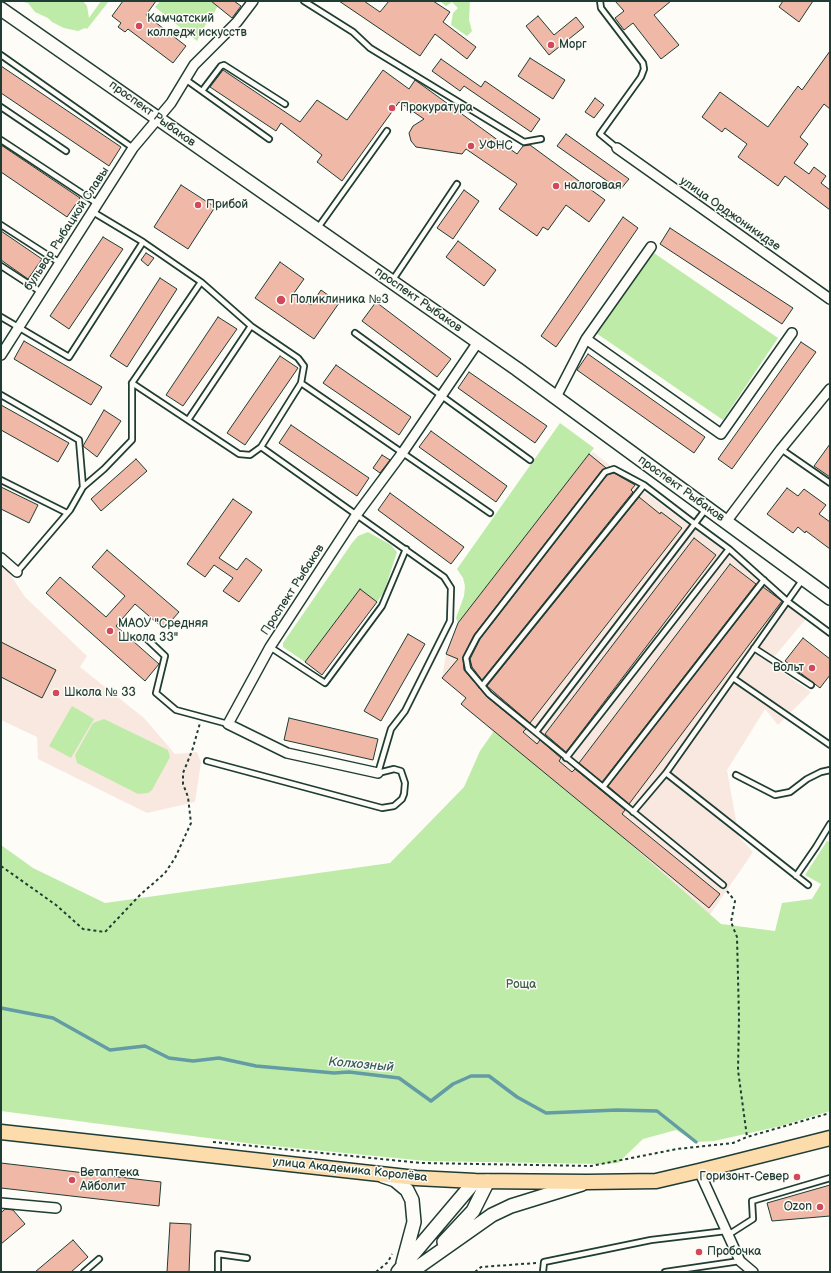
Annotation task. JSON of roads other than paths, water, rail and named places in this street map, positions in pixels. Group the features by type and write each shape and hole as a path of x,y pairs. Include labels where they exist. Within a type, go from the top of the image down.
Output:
{"main road":[{"name":"проспект Рыбаков","path":"1,9 556,397 830,598"},
{"name":"улица Академика Королёва","path":"1,1132 379,1174 482,1181 587,1182 656,1181 699,1172 830,1138"},
{"path":"379,1174 396,1180 407,1190 412,1200 414,1222 404,1270"},
{"path":"404,1270 482,1181"},
{"path":"422,1264 473,1211 482,1181"},
{"path":"404,1270 422,1264 492,1216 511,1206 587,1182"}],"street":[{"name":"бульвар Рыбацкой Славы","path":"1,355 133,148 171,103 201,56 237,22 253,1"},
{"name":"улица Орджоникидзе","path":"617,148 830,299"},
{"path":"556,397 586,339 651,247"},
{"path":"586,339 722,434 792,333"},
{"name":"Проспект Рыбаков","path":"228,724 270,647 357,514 403,452 478,342"},
{"path":"726,522 781,449 830,389"},
{"path":"1,558 17,572"},
{"path":"228,724 286,753 378,773"},
{"path":"699,1172 740,1260 753,1272"},
{"path":"1,1203 56,1208"}],"lane":[{"path":"304,1 353,32 370,48 524,142 541,139"},
{"path":"600,1 601,8 643,63 644,70 641,77 600,134 617,148"},
{"path":"1,55 133,148"},
{"path":"202,91 221,66 224,65 285,104"},
{"path":"185,79 269,139"},
{"path":"1,107 66,151"},
{"path":"316,230 387,131"},
{"path":"1,140 142,242 201,282 251,326 298,358 302,363 304,371 301,383 261,447 250,455 239,454 132,383"},
{"path":"392,281 457,184"},
{"path":"1,225 60,263"},
{"path":"1,317 69,357 142,242"},
{"path":"1,266 41,292"},
{"path":"17,572 67,513 83,487 104,469 132,440 132,383 201,282"},
{"path":"188,420 251,326"},
{"path":"355,333 530,460"},
{"path":"301,383 490,513"},
{"path":"1,395 79,440 83,487"},
{"path":"261,447 406,549 447,582 451,588 450,621 405,711 391,729 378,773"},
{"path":"781,449 830,483"},
{"path":"723,885 566,758 482,686 466,664 466,658 471,647 605,472 616,469 644,485 729,550 787,601 830,633"},
{"path":"1,480 67,513"},
{"path":"482,686 644,485"},
{"path":"536,732 706,508"},
{"path":"270,647 325,683 382,606 406,549"},
{"path":"566,758 729,550"},
{"path":"633,812 666,773 803,579"},
{"path":"603,787 764,580"},
{"path":"146,638 165,656 156,693 176,710 228,724"},
{"path":"754,648 811,685"},
{"path":"732,678 830,745"},
{"path":"207,761 382,808 394,806 402,799 404,794 405,783 401,771 394,769 378,773"},
{"path":"736,775 775,795 790,792 807,779 821,772 830,770"},
{"path":"666,773 808,885"},
{"path":"796,876 830,824"},
{"path":"543,1272 544,1262 652,1240 727,1233 753,1219 752,1201 830,1178"},
{"path":"218,1272 218,1254 247,1258"},
{"path":"84,1272 99,1259"},
{"path":"665,1272 740,1260"}],"waterway":[{"name":"Колхозный","path":"1,1008 53,1018 110,1050 145,1046 169,1058 193,1061 219,1058 256,1066 334,1073 349,1072 399,1078 431,1101 453,1084 471,1076 489,1076 517,1097 546,1113 617,1110 657,1111 696,1142"}],"place":[{"name":"Камчатский колледж искусств","path":"139,26"},
{"name":"Морг","path":"551,45"},
{"name":"Прокуратура","path":"392,108"},
{"name":"УФНС","path":"471,146"},
{"name":"налоговая","path":"556,186"},
{"name":"Прибой","path":"198,205"},
{"name":"Поликлиника №3","path":"281,300"},
{"name":"МАОУ \"Средняя Школа 33\"","path":"110,631"},
{"name":"Вольт","path":"812,668"},
{"name":"Школа № 33","path":"56,693"},
{"name":"Горизонт-Север","path":"797,1177"},
{"name":"Ветаптека Айболит","path":"72,1180"},
{"name":"Ozon","path":"820,1207"},
{"name":"Пробочка","path":"699,1252"}],"park label":[{"name":"Роща","path":"521,985"}]}
